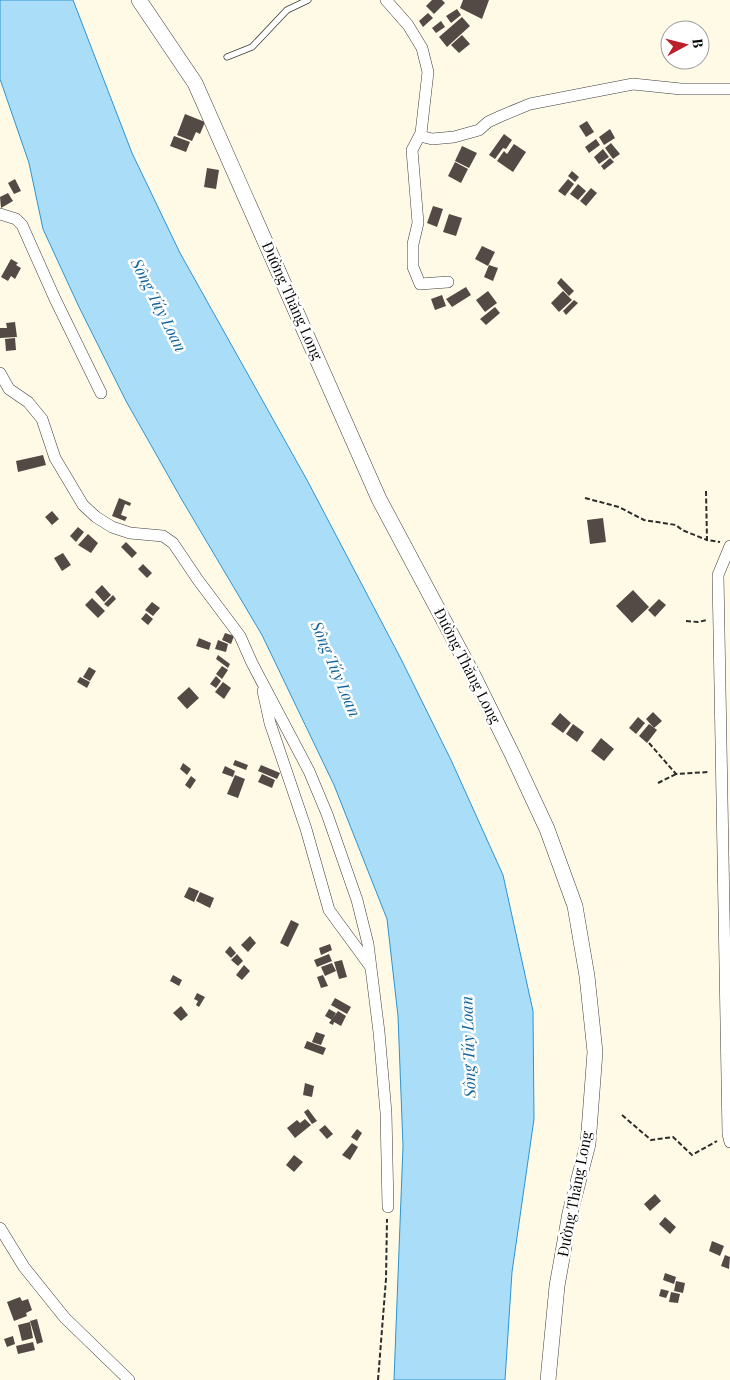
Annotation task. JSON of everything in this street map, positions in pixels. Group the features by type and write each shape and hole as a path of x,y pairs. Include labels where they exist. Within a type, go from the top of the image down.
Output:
{"street":[{"name":"Đường Thăng Long","path":"139,0 195,83 380,499 474,677 532,796 547,829 575,906 587,976 594,1052 588,1144 568,1222 558,1286 548,1380"},
{"path":"386,0 408,25 422,48 428,72 420,136 412,150 418,224 413,244 413,267 420,284 448,282"},
{"path":"420,136 432,139 454,137 479,130 488,122 530,104 633,84 681,90 730,89"},
{"path":"0,214 16,219 22,225 101,394"},
{"path":"0,373 10,389 28,402 42,419 55,458 83,505 96,517 112,527 130,533 163,536 173,543 198,580 236,629 309,771 327,814 362,917 368,944 386,1113 388,1207"},
{"path":"726,544 718,575 729,1138"},
{"path":"262,681 270,723 309,839 329,910 371,968"},
{"path":"0,1228 24,1267 65,1318 129,1380"}],"lane":[{"path":"227,57 252,47 287,10 308,0"}],"path":[{"path":"706,491 707,540"},
{"path":"585,498 619,507 644,520 676,526 707,540 726,544"},
{"path":"686,621 698,622 719,617"},
{"path":"649,743 676,774"},
{"path":"658,783 676,774 722,771"},
{"path":"622,1115 651,1140 673,1137 692,1155 729,1138"},
{"path":"378,1380 386,1279 388,1207"}],"water":[{"name":"Sông Túy Loan","path":"0,0 73,0 132,153 180,253 307,480 401,659 451,760 503,875 533,1011 534,1119 512,1272 505,1380 394,1380 403,1146 398,1016 387,919 334,785 262,635 126,401 43,229 29,163 0,79"}],"building":[{"path":"432,0 442,0 445,3 434,14 426,6"},
{"path":"463,0 489,0 482,19 460,8"},
{"path":"457,9 461,15 451,23 446,16"},
{"path":"428,13 433,18 423,27 419,21"},
{"path":"462,17 470,26 447,47 439,37"},
{"path":"441,21 445,27 436,33 432,28"},
{"path":"462,35 470,44 459,53 451,45"},
{"path":"185,114 205,122 200,134 196,132 192,141 177,135"},
{"path":"587,121 594,132 586,137 579,126"},
{"path":"610,129 615,138 604,145 599,137"},
{"path":"504,134 512,140 506,149 503,148 495,159 489,155"},
{"path":"174,136 190,142 186,152 170,146"},
{"path":"596,139 600,145 589,153 585,147"},
{"path":"611,143 620,154 613,159 605,148"},
{"path":"514,144 526,152 513,172 497,161 504,151 507,154"},
{"path":"462,146 477,153 469,168 455,161"},
{"path":"603,149 609,157 599,164 594,157"},
{"path":"610,158 614,162 604,170 601,166"},
{"path":"455,162 468,169 461,183 448,176"},
{"path":"207,168 219,170 216,189 204,187"},
{"path":"572,171 579,177 575,182 568,176"},
{"path":"15,179 21,191 14,194 8,183"},
{"path":"568,179 574,184 565,196 558,191"},
{"path":"578,184 586,191 578,200 570,194"},
{"path":"591,188 597,193 586,206 580,201"},
{"path":"8,193 13,201 1,208 0,197"},
{"path":"433,206 443,209 437,227 427,223"},
{"path":"449,214 462,218 456,236 443,232"},
{"path":"482,246 495,252 488,266 475,259"},
{"path":"11,259 18,263 16,265 21,268 15,279 11,276 8,281 1,277"},
{"path":"489,265 498,268 493,281 484,277"},
{"path":"561,278 574,291 569,296 557,283"},
{"path":"466,287 471,295 452,307 446,299"},
{"path":"488,291 497,303 485,312 476,300"},
{"path":"563,291 572,300 559,312 551,303"},
{"path":"442,295 446,306 435,310 431,299"},
{"path":"574,300 578,303 566,315 563,311"},
{"path":"495,307 500,313 486,325 480,319"},
{"path":"15,322 17,337 0,338 0,328 7,328 6,323"},
{"path":"15,338 16,350 6,351 5,339"},
{"path":"43,455 46,465 18,472 16,461"},
{"path":"119,498 131,503 130,506 125,504 121,515 127,517 125,521 112,516"},
{"path":"52,511 59,519 52,525 45,517"},
{"path":"603,518 606,542 590,544 587,520"},
{"path":"78,527 84,532 76,542 70,536"},
{"path":"88,534 98,543 91,553 78,545"},
{"path":"126,542 137,553 132,558 121,547"},
{"path":"63,553 71,565 62,571 54,558"},
{"path":"143,564 152,573 147,578 138,569"},
{"path":"102,585 111,595 104,602 95,592"},
{"path":"633,590 649,607 632,623 616,606"},
{"path":"113,595 116,599 108,607 104,604"},
{"path":"92,598 105,611 98,618 85,605"},
{"path":"659,599 666,605 655,617 648,610"},
{"path":"152,602 160,608 153,616 145,610"},
{"path":"146,613 153,619 148,625 141,619"},
{"path":"225,633 234,636 231,644 222,640"},
{"path":"199,638 211,643 209,650 196,646"},
{"path":"218,640 228,644 226,652 215,649"},
{"path":"218,655 230,664 228,668 216,659"},
{"path":"222,666 228,670 222,679 216,674"},
{"path":"89,667 96,671 90,681 83,677"},
{"path":"216,676 221,681 216,688 210,684"},
{"path":"80,677 90,682 87,688 77,682"},
{"path":"223,682 231,688 224,699 215,692"},
{"path":"189,687 199,698 187,709 177,698"},
{"path":"653,712 662,721 654,728 646,719"},
{"path":"560,713 571,723 563,733 551,724"},
{"path":"638,717 645,723 636,734 629,728"},
{"path":"573,724 584,732 577,742 566,734"},
{"path":"649,724 657,730 647,743 639,736"},
{"path":"601,738 614,749 604,761 591,751"},
{"path":"235,760 248,765 246,770 233,765"},
{"path":"183,763 191,769 187,775 180,769"},
{"path":"261,765 280,773 277,779 258,771"},
{"path":"225,766 235,771 233,777 222,773"},
{"path":"262,774 275,780 272,788 258,782"},
{"path":"235,775 245,779 238,798 227,794"},
{"path":"191,776 196,780 190,789 185,785"},
{"path":"189,887 199,891 194,902 184,897"},
{"path":"200,892 214,898 210,908 196,901"},
{"path":"291,920 299,924 288,947 280,943"},
{"path":"250,936 256,943 248,952 241,945"},
{"path":"330,944 332,950 321,955 319,948"},
{"path":"230,946 236,953 231,958 225,952"},
{"path":"237,954 243,961 238,966 231,960"},
{"path":"329,954 332,961 317,967 314,960"},
{"path":"342,960 347,977 339,979 334,962"},
{"path":"332,963 336,971 325,976 321,967"},
{"path":"244,965 250,971 242,980 236,975"},
{"path":"173,975 182,980 179,986 170,981"},
{"path":"323,975 328,986 321,988 317,977"},
{"path":"197,993 205,997 199,1007 196,1005 198,1001 194,999"},
{"path":"335,998 351,1007 347,1014 331,1005"},
{"path":"181,1006 188,1015 181,1021 173,1013"},
{"path":"329,1009 336,1013 332,1020 325,1016"},
{"path":"338,1011 346,1016 341,1026 334,1022 333,1025 329,1023"},
{"path":"316,1032 325,1035 321,1045 312,1042"},
{"path":"307,1041 326,1048 323,1055 304,1048"},
{"path":"305,1083 314,1086 312,1097 303,1095"},
{"path":"308,1109 317,1121 312,1124 304,1112"},
{"path":"305,1119 311,1125 295,1138 287,1128 297,1120 300,1123"},
{"path":"325,1125 333,1134 327,1139 319,1130"},
{"path":"357,1129 362,1133 357,1141 351,1137"},
{"path":"352,1143 358,1147 350,1160 342,1155"},
{"path":"294,1155 303,1162 294,1172 286,1165"},
{"path":"655,1194 661,1201 650,1211 644,1204"},
{"path":"665,1217 676,1227 670,1234 659,1224"},
{"path":"712,1241 724,1246 720,1256 709,1251"},
{"path":"725,1255 730,1257 729,1269 721,1266"},
{"path":"665,1273 676,1277 674,1284 663,1280"},
{"path":"676,1281 685,1283 683,1293 674,1291"},
{"path":"661,1289 669,1291 666,1298 659,1296"},
{"path":"671,1292 680,1294 678,1303 669,1302"},
{"path":"20,1297 22,1301 28,1299 32,1310 26,1313 27,1316 14,1321 7,1302"},
{"path":"37,1319 43,1342 37,1344 30,1321"},
{"path":"30,1322 33,1338 22,1341 18,1325"},
{"path":"13,1336 15,1344 7,1347 4,1339"},
{"path":"33,1342 35,1350 18,1354 16,1346"}]}
